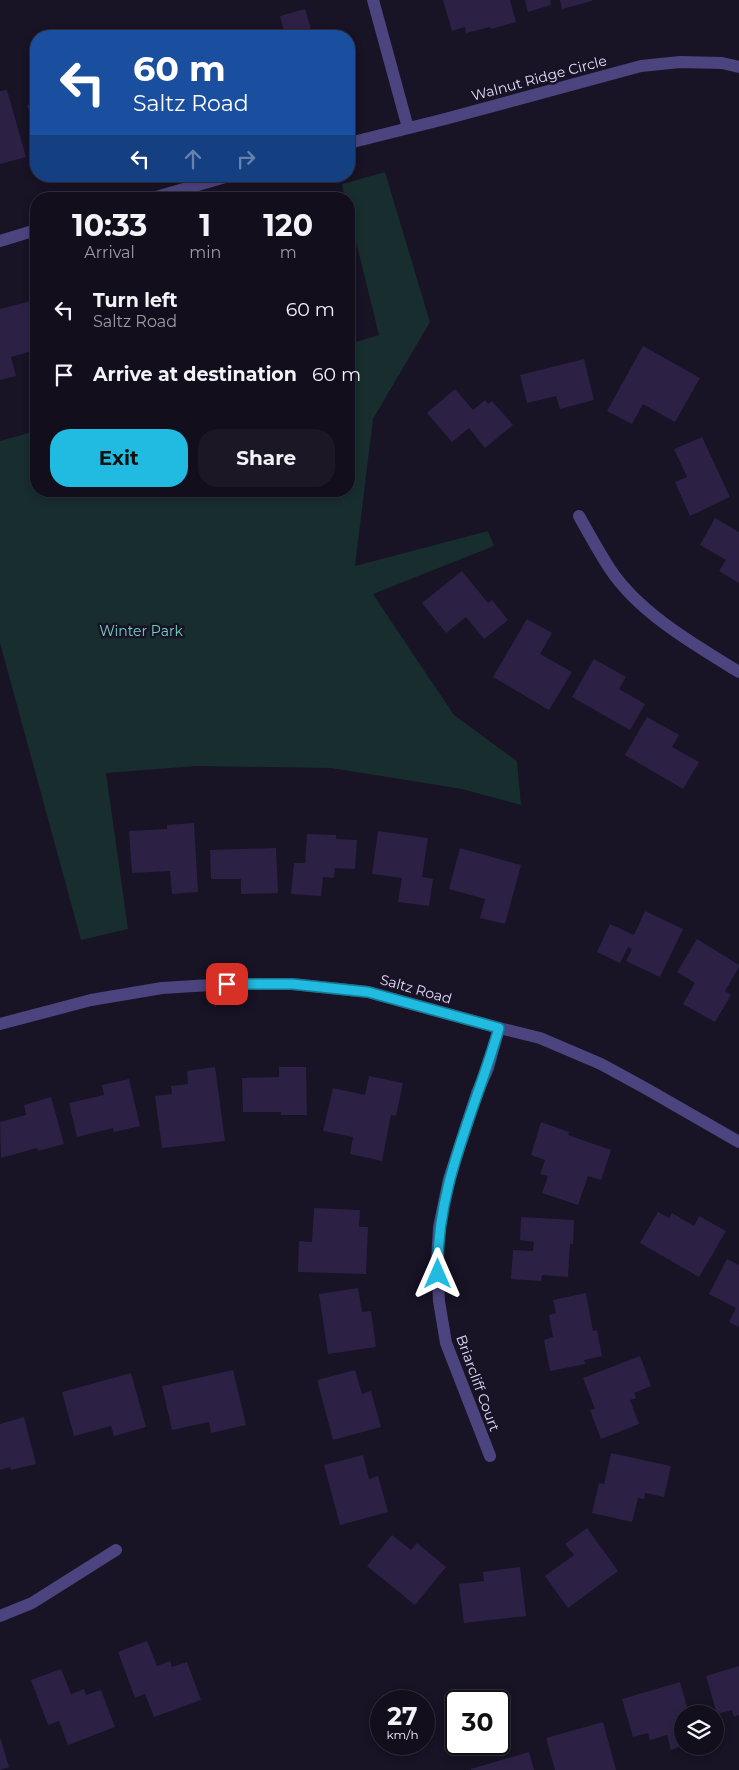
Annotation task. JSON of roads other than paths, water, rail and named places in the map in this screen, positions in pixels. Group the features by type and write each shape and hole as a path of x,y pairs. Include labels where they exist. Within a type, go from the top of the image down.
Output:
{"street":[{"path":"373,0 408,128"},
{"name":"Walnut Ridge Circle","path":"355,141 641,66 680,62 722,63 739,67"},
{"path":"173,192 208,182"},
{"path":"0,240 30,232"},
{"path":"579,516 611,571 637,600 684,638 739,672"},
{"name":"Saltz Road","path":"0,1024 91,1000 162,988 227,984 282,984 368,992 540,1038 601,1064 739,1142"},
{"name":"Briarcliff Court","path":"490,1456 446,1343 439,1301 437,1260 439,1227 449,1179 476,1093 488,1068 499,1028"},
{"path":"0,1616 32,1603 116,1550"}],"park label":[{"name":"Winter Park","path":"141,631"}]}
